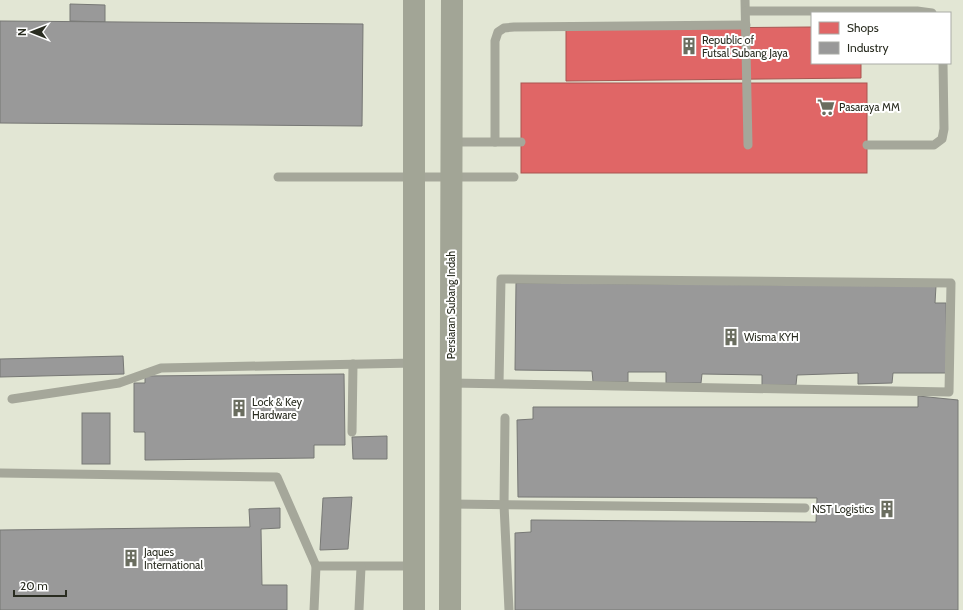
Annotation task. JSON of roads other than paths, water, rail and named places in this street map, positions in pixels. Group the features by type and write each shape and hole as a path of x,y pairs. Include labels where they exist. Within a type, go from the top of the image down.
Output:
{"main road":[{"path":"414,0 414,610"},
{"name":"Persiaran Subang Indah","path":"450,610 452,0"}],"lane":[{"path":"745,0 748,145"},
{"path":"746,11 924,12"},
{"path":"495,142 495,41 498,32 504,28 746,25"},
{"path":"867,145 934,145 942,139 944,129 943,64"},
{"path":"451,142 521,142"},
{"path":"278,177 514,177"},
{"path":"451,383 500,384 949,392 951,283 501,279 500,384"},
{"path":"12,399 119,383 161,368 414,362"},
{"path":"352,432 353,364"},
{"path":"505,418 504,505 509,610"},
{"path":"0,474 277,477 316,566 314,610"},
{"path":"450,504 805,508"},
{"path":"316,566 414,566"},
{"path":"359,610 361,567"}],"place":[{"name":"Republic of Futsal Subang Jaya","path":"689,46"},
{"name":"Pasaraya MM","path":"826,107"},
{"name":"Wisma KYH","path":"731,337"},
{"name":"Lock & Key Hardware","path":"239,408"},
{"name":"NST Logistics","path":"887,509"},
{"name":"Jaques International","path":"131,558"}]}
